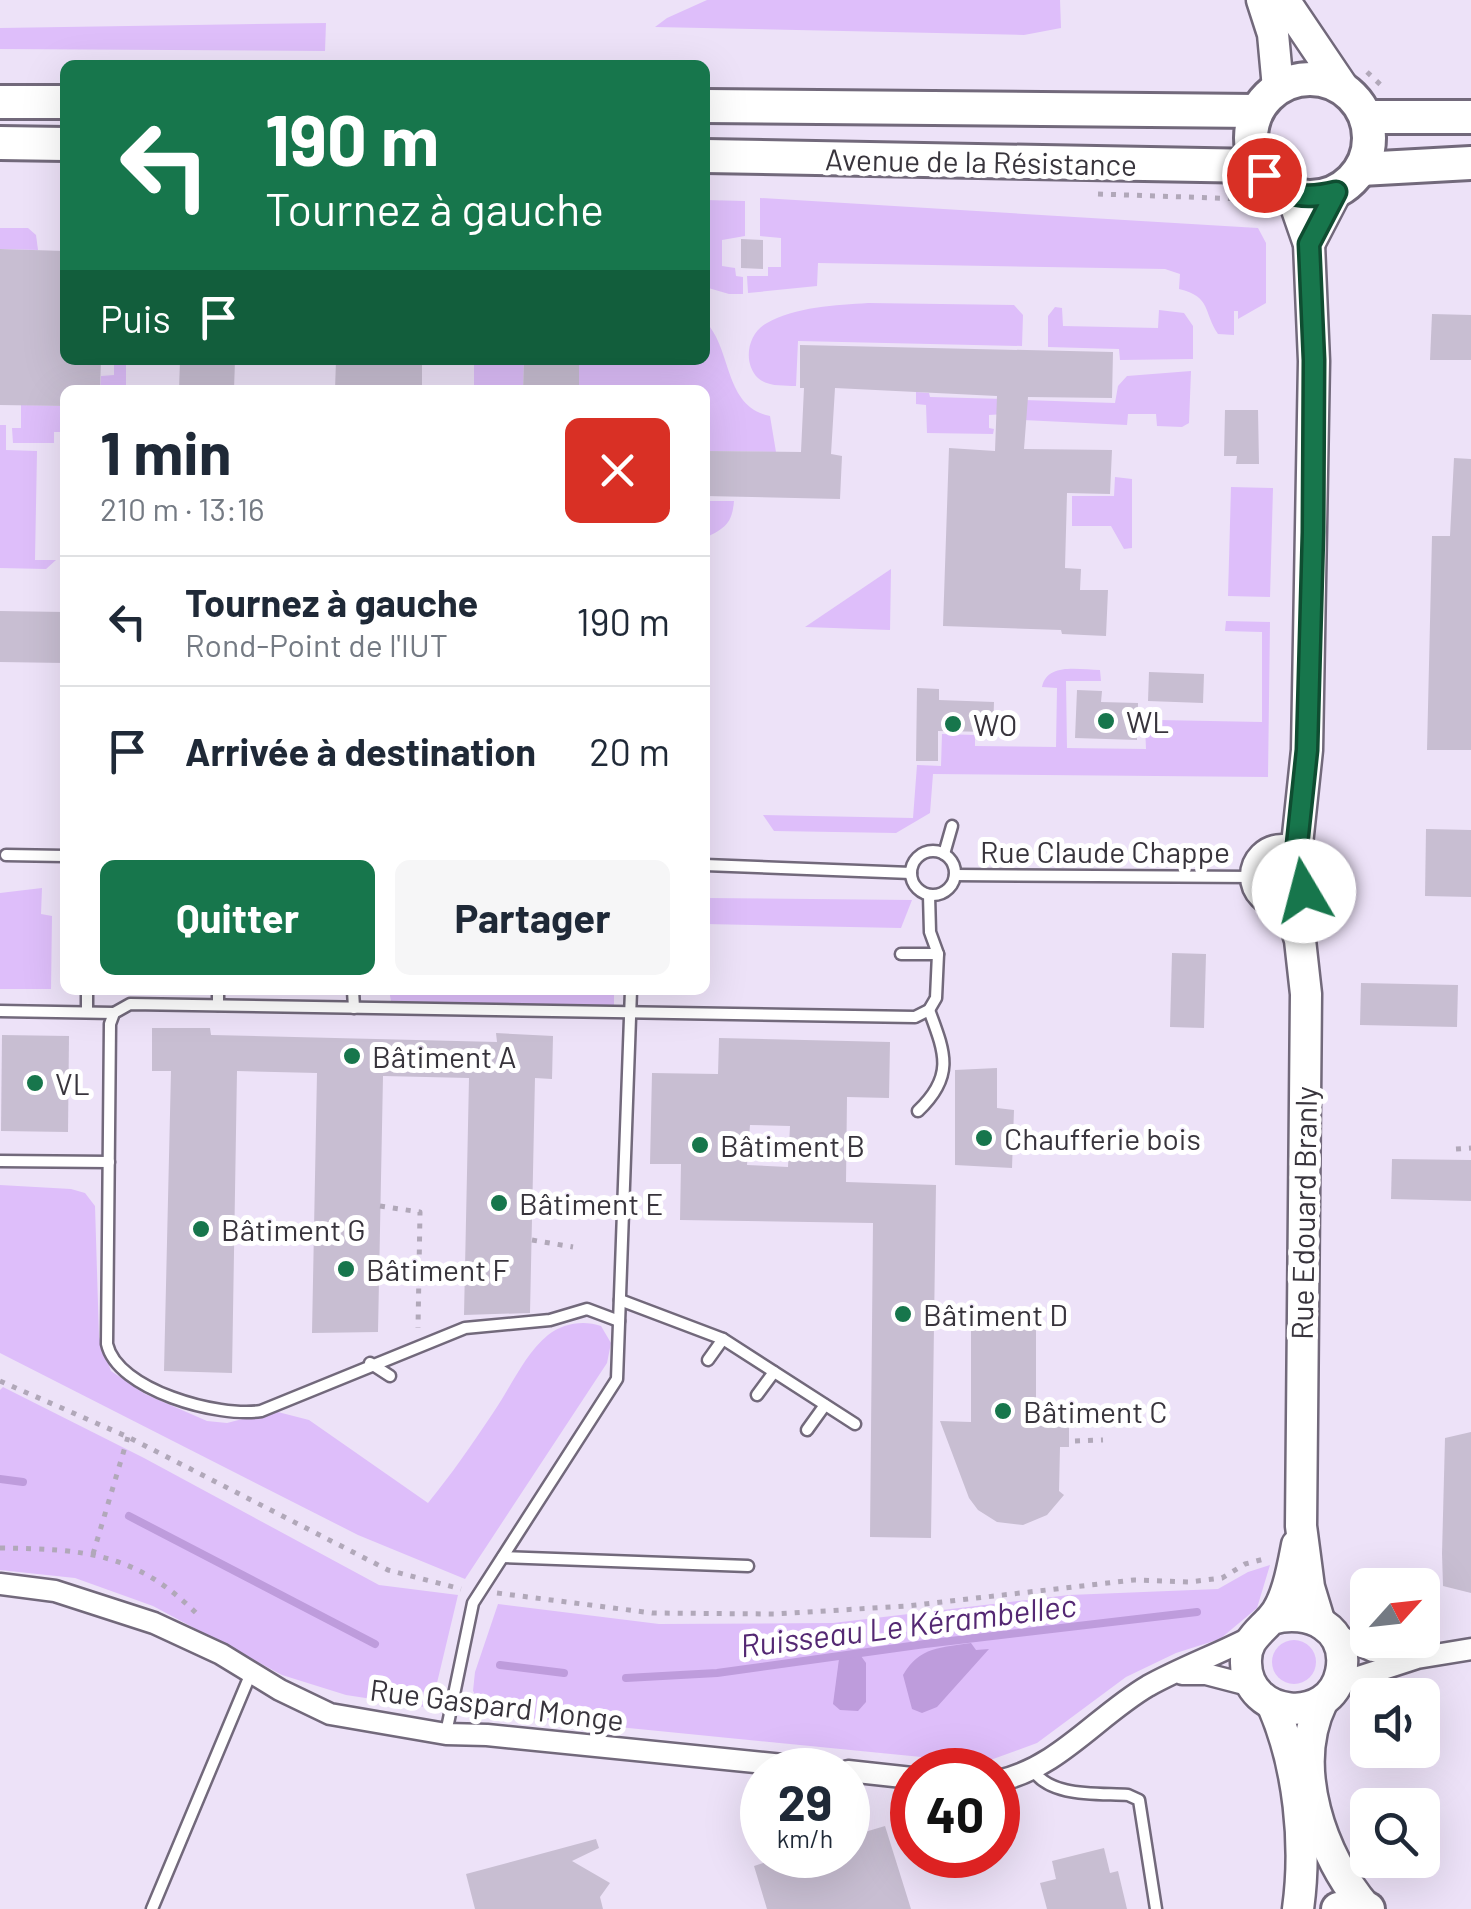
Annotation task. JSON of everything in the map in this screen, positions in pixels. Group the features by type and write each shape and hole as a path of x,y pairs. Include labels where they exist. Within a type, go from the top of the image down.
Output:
{"main road":[{"path":"1312,78 1344,89 1366,117 1370,143 1361,169 1336,192 1314,198 1292,195 1272,184 1258,166 1251,129 1268,99 1294,80 1312,78"},
{"name":"Avenue de la Résistance","path":"710,106 1268,99"},
{"path":"0,102 60,102"},
{"path":"1366,117 1471,117"},
{"path":"0,143 60,144"},
{"name":"Avenue de la Résistance","path":"710,156 1258,166"},
{"path":"1361,169 1471,163"},
{"path":"1338,1909 1367,1909"}],"street":[{"path":"1262,0 1273,34 1268,99"},
{"path":"1284,0 1344,89"},
{"path":"1309,244 1336,192"},
{"path":"1292,195 1309,244 1314,360 1307,750 1296,854"},
{"path":"1281,850 1296,854 1308,871 1308,881 1297,898 1288,902 1266,897 1255,877 1259,861 1281,850"},
{"name":"Rue Edouard Branly","path":"1288,902 1300,940 1306,994 1301,1526 1308,1587 1327,1627"},
{"name":"Rue Edouard Branly","path":"1263,1627 1294,1562 1301,1526"},
{"name":"Rue Gaspard Monge","path":"0,1584 56,1591 154,1623 221,1654 330,1714 446,1734 740,1761"},
{"path":"1020,1772 1065,1748 1132,1696 1288,1614 1304,1614 1350,1639"},
{"path":"1263,1627 1246,1660 1287,1740 1302,1878 1298,1909"},
{"path":"1327,1627 1342,1659 1330,1693 1312,1721 1309,1775 1328,1850 1340,1876 1367,1909"},
{"path":"1440,1654 1471,1649"},
{"path":"1175,1674 1206,1674 1298,1710 1417,1658"}],"lane":[{"path":"944,854 952,826"},
{"path":"929,851 944,854 954,866 955,875 944,892 929,895 916,887 912,865 929,851"},
{"path":"2,854 60,856"},
{"path":"710,866 911,873"},
{"name":"Rue Claude Chappe","path":"955,875 1255,877"},
{"path":"0,1011 114,1013 130,1004 150,1004 916,1017 929,1010 936,998 938,954 930,932 929,895"},
{"path":"901,954 938,954"},
{"path":"87,995 87,1012"},
{"path":"150,995 150,1004"},
{"path":"218,995 218,1005"},
{"path":"353,995 354,1008"},
{"path":"446,1734 473,1602 616,1383 631,995"},
{"path":"918,1111 940,1089 944,1070 940,1039 929,1010"},
{"path":"114,1013 110,1024 107,1344 121,1371 208,1410 260,1410 465,1328 550,1320 587,1309 620,1320"},
{"path":"0,1161 109,1162"},
{"path":"620,1300 748,1350 774,1372 855,1424"},
{"path":"445,1335 460,1344"},
{"path":"708,1360 723,1338"},
{"path":"371,1364 390,1376"},
{"path":"757,1395 774,1372"},
{"path":"314,1388 325,1396"},
{"path":"807,1430 825,1405"},
{"path":"503,1556 748,1566"},
{"path":"152,1909 252,1672"},
{"path":"1032,1768 1039,1780 1055,1788 1128,1795 1139,1800 1156,1909"}],"path":[{"path":"1456,1148 1471,1148"},
{"path":"380,1206 420,1212 418,1346"},
{"path":"532,1240 573,1246"},
{"path":"93,1554 128,1437"},
{"path":"1075,1442 1103,1440"},
{"path":"0,1548 68,1548 126,1562 176,1593 205,1622 221,1654"}],"shaded area":[{"path":"707,0 1060,0 1061,28 1024,35 655,27"},
{"path":"326,23 325,51 0,49 0,28"},
{"path":"760,198 1258,228 1266,243 1266,303 1238,319 1238,311 1234,311 1234,335 1218,334 1202,301 1179,289 1180,274 1165,269 818,263 817,286 748,293 747,276 768,276 768,267 781,267 781,238 760,236"},
{"path":"710,200 745,201 745,236 722,240 722,266 735,268 736,276 743,277 743,294 710,288"},
{"path":"0,228 28,228 36,235 38,250 0,249"},
{"path":"868,303 1014,305 1023,315 1022,346 798,341 796,386 766,383 753,371 749,348 755,334 767,323 803,310"},
{"path":"1055,307 1062,308 1063,326 1158,328 1159,310 1184,313 1193,326 1193,359 1120,360 1119,349 1048,347 1048,316"},
{"path":"710,328 744,401 770,416 776,452 710,451 710,385 579,385 579,365 710,365"},
{"path":"114,365 126,365 126,385 100,385 101,376 114,375"},
{"path":"474,365 524,365 523,385 474,385"},
{"path":"1191,371 1189,423 1182,427 1157,426 1156,414 1128,414 1127,425 1023,420 1024,400 1115,403 1118,386 1127,376"},
{"path":"916,392 929,393 930,397 1005,399 1005,414 989,415 993,434 927,433 926,405 916,404"},
{"path":"21,405 60,406 60,432 54,432 54,443 13,443 12,428 21,428"},
{"path":"0,425 6,425 6,450 37,451 35,560 56,560 46,569 0,568"},
{"path":"1115,477 1132,479 1132,548 1124,549 1111,526 1072,526 1072,496 1114,496"},
{"path":"1231,487 1273,488 1270,597 1228,596"},
{"path":"710,501 734,501 731,515 710,535"},
{"path":"891,569 890,630 805,627"},
{"path":"1226,621 1270,622 1268,777 933,774 930,813 896,833 774,831 763,815 913,818 917,765 941,766 942,734 975,735 975,746 1056,747 1057,688 1042,687 1050,674 1065,669 1100,670 1101,681 1066,681 1067,748 1146,749 1145,725 1158,720 1262,722 1262,632 1225,631"},
{"path":"42,888 41,914 52,916 51,989 0,989 0,893"},
{"path":"710,898 912,900 901,928 710,924"},
{"path":"390,995 614,995 614,1011 391,1001"},
{"path":"0,1185 71,1189 85,1193 95,1206 99,1337 111,1371 145,1394 207,1421 227,1423 274,1411 309,1420 428,1503 478,1436 525,1362 548,1335 574,1324 601,1326 611,1343 607,1363 465,1579 358,1535 0,1353"},
{"path":"3,1387 379,1585 458,1595 431,1708 346,1695 282,1675 153,1606 75,1578 0,1570"},
{"path":"1270,1565 1257,1608 1220,1639 1176,1653 1126,1677 1037,1743 1020,1749 890,1748 890,1754 870,1752 870,1748 831,1748 488,1714 473,1691 475,1672 498,1604 659,1624 833,1623 1069,1595 1218,1589"},
{"path":"1294,1640 1309,1647 1316,1662 1309,1677 1294,1684 1279,1677 1272,1662 1279,1647"},
{"path":"971,1643 976,1650 989,1649 937,1707 922,1713 912,1709 903,1675 917,1658 932,1650"},
{"path":"847,1654 861,1656 866,1663 866,1702 858,1711 840,1710 833,1704 839,1659"}],"building":[{"path":"741,239 763,240 763,269 741,268"},
{"path":"0,249 60,251 60,365 101,365 100,385 60,385 60,406 0,405"},
{"path":"1432,314 1471,315 1471,360 1430,360"},
{"path":"800,345 1113,352 1112,398 1028,397 1024,449 1112,450 1110,494 1067,493 1065,568 1081,569 1080,590 1108,590 1106,636 1062,634 1061,630 943,626 949,448 995,451 997,396 835,388 831,454 842,456 840,499 710,496 710,451 801,452 804,388 800,388"},
{"path":"180,365 235,365 234,385 179,385"},
{"path":"336,365 422,365 422,385 335,385"},
{"path":"524,365 579,365 579,385 523,385"},
{"path":"1225,410 1258,410 1259,464 1236,464 1237,456 1224,456"},
{"path":"1454,458 1471,459 1471,750 1427,750 1432,536 1450,536"},
{"path":"0,611 60,612 60,663 0,662"},
{"path":"1149,672 1204,674 1203,703 1148,701"},
{"name":"WO","path":"917,688 939,689 939,700 994,702 993,732 938,731 938,761 916,761"},
{"name":"WL","path":"1077,690 1102,691 1101,702 1138,703 1137,740 1075,738"},
{"path":"1426,829 1471,830 1471,897 1425,896"},
{"path":"1172,953 1206,954 1204,1028 1170,1027"},
{"path":"1361,983 1458,985 1457,1027 1360,1025"},
{"path":"152,1028 210,1028 211,1035 497,1042 496,1033 553,1036 552,1079 535,1078 530,1313 464,1315 469,1078 383,1076 378,1332 312,1333 317,1073 237,1071 232,1373 164,1371 171,1071 152,1071"},
{"name":"VL","path":"2,1035 69,1036 68,1132 1,1131"},
{"path":"719,1038 890,1042 889,1098 847,1097 846,1182 936,1185 931,1538 870,1537 873,1223 680,1220 681,1164 650,1164 652,1073 718,1074","holes":["750,1125 790,1126 788,1167 747,1165"]},
{"name":"Chaufferie bois","path":"997,1068 997,1108 1014,1110 1012,1168 955,1165 955,1070"},
{"path":"1392,1159 1471,1160 1471,1201 1391,1199"},
{"name":"Bâtiment C","path":"971,1314 1036,1314 1036,1424 1069,1424 1069,1447 1060,1447 1059,1491 1064,1495 1047,1515 1023,1525 997,1522 978,1510 969,1498 940,1421 971,1422"},
{"path":"1471,1432 1471,1593 1443,1586 1442,1554 1445,1438"},
{"path":"885,1826 890,1842 890,1878 901,1878 911,1909 767,1909 758,1878 870,1878 870,1830"},
{"path":"596,1839 599,1848 572,1861 610,1883 600,1897 603,1909 475,1909 466,1874"},
{"path":"1104,1848 1110,1873 1118,1871 1127,1909 1047,1909 1040,1883 1056,1879 1052,1861"}],"waterway":[{"name":"Ruisseau Le Kérambellec","path":"0,1479 23,1482"},
{"name":"Ruisseau Le Kérambellec","path":"129,1516 375,1644"},
{"name":"Ruisseau Le Kérambellec","path":"626,1678 717,1673 1197,1612"},
{"name":"Ruisseau Le Kérambellec","path":"500,1665 564,1673"}],"place":[{"name":"WL","path":"1106,721"},
{"name":"WO","path":"953,724"},
{"name":"Bâtiment A","path":"352,1056"},
{"name":"VL","path":"35,1083"},
{"name":"Chaufferie bois","path":"984,1138"},
{"name":"Bâtiment B","path":"700,1145"},
{"name":"Bâtiment E","path":"499,1203"},
{"name":"Bâtiment G","path":"201,1229"},
{"name":"Bâtiment F","path":"346,1269"},
{"name":"Bâtiment D","path":"903,1314"},
{"name":"Bâtiment C","path":"1003,1411"}],"route":[{"path":"1264,175 1292,195 1314,198 1336,192 1309,244 1314,360 1313,532 1307,750 1296,854 1308,871 1304,891"}]}
